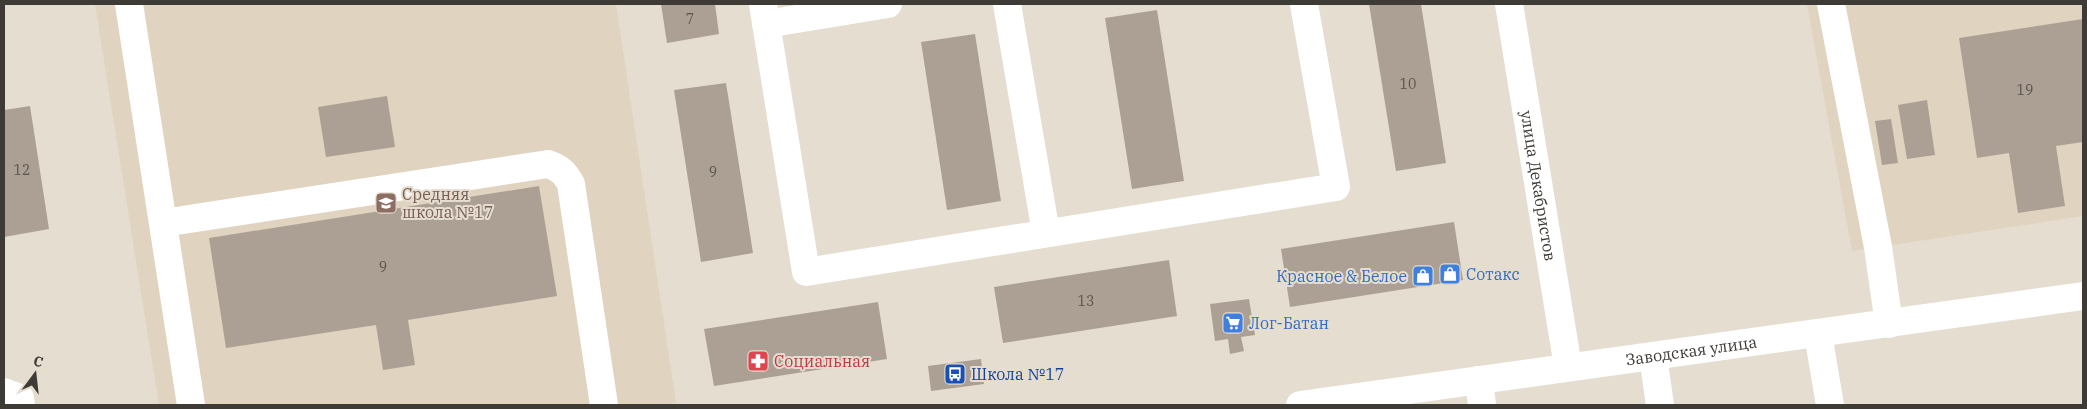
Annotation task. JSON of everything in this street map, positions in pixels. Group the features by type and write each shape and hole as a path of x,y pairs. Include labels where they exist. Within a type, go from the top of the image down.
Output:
{"street":[{"path":"129,4 191,405"},
{"path":"888,4 765,14 806,272 1336,187 1304,4"},
{"path":"1007,4 1046,234"},
{"name":"улица Декабристов","path":"1509,4 1568,367"},
{"path":"1831,4 1878,247 1889,324"},
{"path":"163,222 548,164 558,167 571,184 604,405"},
{"name":"Заводская улица","path":"1300,405 1480,393 1568,367 2083,296"},
{"path":"1818,334 1830,405"},
{"path":"1653,356 1660,405"}],"shaded area":[{"name":"Средняя школа №17","path":"95,4 616,4 676,403 660,405 159,405"},
{"path":"1807,4 2083,4 2083,216 1852,251"}],"building":[{"path":"661,4 715,4 719,34 667,43"},
{"path":"1369,4 1421,4 1446,163 1396,171"},
{"path":"1157,10 1184,181 1132,189 1105,18"},
{"path":"2083,19 2083,142 2056,146 2065,206 2018,213 2009,153 1977,158 1959,38"},
{"path":"975,34 1001,201 947,210 921,42"},
{"path":"726,83 753,253 701,262 674,90"},
{"path":"387,96 395,147 326,157 318,107"},
{"path":"1927,100 1935,155 1907,159 1898,105"},
{"path":"30,106 49,229 4,237 4,110"},
{"path":"1891,119 1898,163 1882,165 1875,121"},
{"path":"539,186 557,296 408,320 415,365 383,370 376,325 226,348 209,238"},
{"path":"1454,222 1463,280 1290,307 1281,249"},
{"path":"1169,260 1177,316 1003,343 994,287"},
{"path":"1249,299 1255,335 1241,337 1244,351 1230,354 1228,339 1215,341 1210,304"},
{"path":"878,302 887,359 714,386 704,329"},
{"path":"981,359 984,384 931,391 928,366"}],"place":[{"name":"Средняя школа №17","path":"386,203"},
{"name":"Сотакс","path":"1450,274"},
{"name":"Красное & Белое","path":"1423,276"},
{"name":"Лог-Батан","path":"1233,323"},
{"name":"Социальная","path":"758,361"},
{"name":"Школа №17","path":"955,374"}]}
